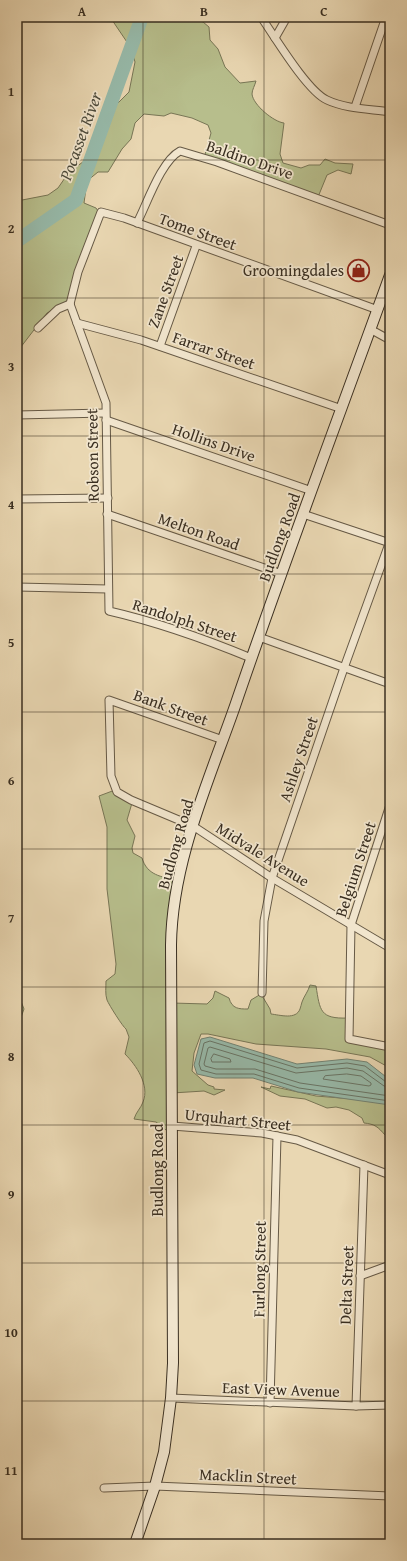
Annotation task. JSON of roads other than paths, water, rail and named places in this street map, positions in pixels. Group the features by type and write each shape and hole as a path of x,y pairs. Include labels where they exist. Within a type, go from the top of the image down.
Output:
{"main road":[{"name":"Budlong Road","path":"135,1544 155,1486 164,1452 171,1398 174,1329 171,931 179,874 193,826 251,658 390,276"}],"street":[{"path":"261,17 290,61 318,95 328,101 390,112"},
{"path":"275,38 287,17"},
{"path":"355,107 386,17"},
{"name":"Baldino Drive","path":"137,223 163,170 173,155 180,151 217,162 390,225"},
{"name":"Tome Street","path":"70,304 78,272 101,212 137,223 196,246 378,310"},
{"name":"Zane Street","path":"160,346 196,246"},
{"path":"38,328 58,309 70,304"},
{"name":"Robson Street","path":"70,304 105,397 109,611"},
{"name":"Farrar Street","path":"77,323 160,346 342,409"},
{"path":"370,330 390,340"},
{"path":"17,415 106,417"},
{"name":"Hollins Drive","path":"106,417 312,491"},
{"path":"17,499 108,498"},
{"name":"Melton Road","path":"108,514 282,574"},
{"path":"303,514 390,542"},
{"name":"Ashley Street","path":"262,993 264,921 272,878 344,668 390,542"},
{"path":"17,587 108,589"},
{"name":"Randolph Street","path":"109,611 130,616 222,646 251,658"},
{"path":"259,638 390,684"},
{"name":"Bank Street","path":"117,792 111,776 110,700 223,740"},
{"name":"Midvale Avenue","path":"117,792 131,800 193,826 272,878 390,948"},
{"name":"Belgium Street","path":"390,805 351,925 349,1039 390,1047"},
{"name":"Urquhart Street","path":"172,1126 276,1136 297,1140 390,1175"},
{"name":"Furlong Street","path":"270,1403 276,1136"},
{"name":"Delta Street","path":"356,1406 364,1165"},
{"path":"360,1276 390,1265"},
{"name":"East View Avenue","path":"171,1398 356,1406 390,1405"},
{"name":"Macklin Street","path":"104,1488 155,1486 390,1496"}],"water":[{"path":"210,1037 297,1064 347,1059 367,1062 390,1080 390,1105 298,1092 253,1078 215,1078 197,1074 194,1065 201,1039"}],"waterway":[{"name":"Pocasset River","path":"17,241 76,200 142,17"}],"place":[{"name":"Groomingdales","path":"359,270"}]}
